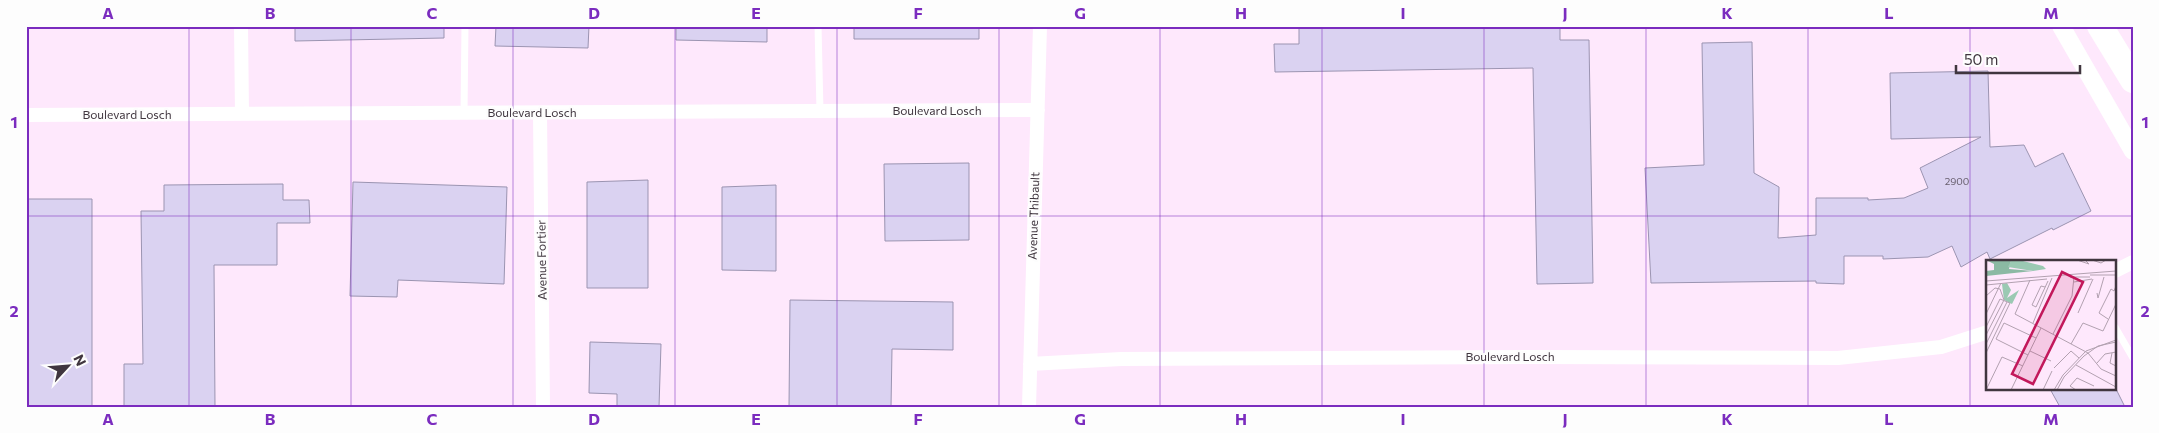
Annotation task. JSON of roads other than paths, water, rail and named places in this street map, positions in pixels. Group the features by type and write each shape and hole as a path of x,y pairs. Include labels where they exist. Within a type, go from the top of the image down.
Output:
{"highway":[{"path":"2100,26 2133,80"}],"street":[{"path":"241,26 242,114"},
{"name":"Avenue Thibault","path":"1028,407 1040,26"},
{"path":"2061,26 2133,151"},
{"name":"Boulevard Losch","path":"26,115 1038,110"},
{"name":"Avenue Fortier","path":"540,113 543,407"},
{"path":"2116,270 2133,262"},
{"name":"Boulevard Losch","path":"1030,364 1121,359 1838,358 1941,347 1986,333"}],"lane":[{"path":"464,113 465,26"},
{"path":"818,26 820,112"},
{"path":"2116,329 2133,358"}]}
